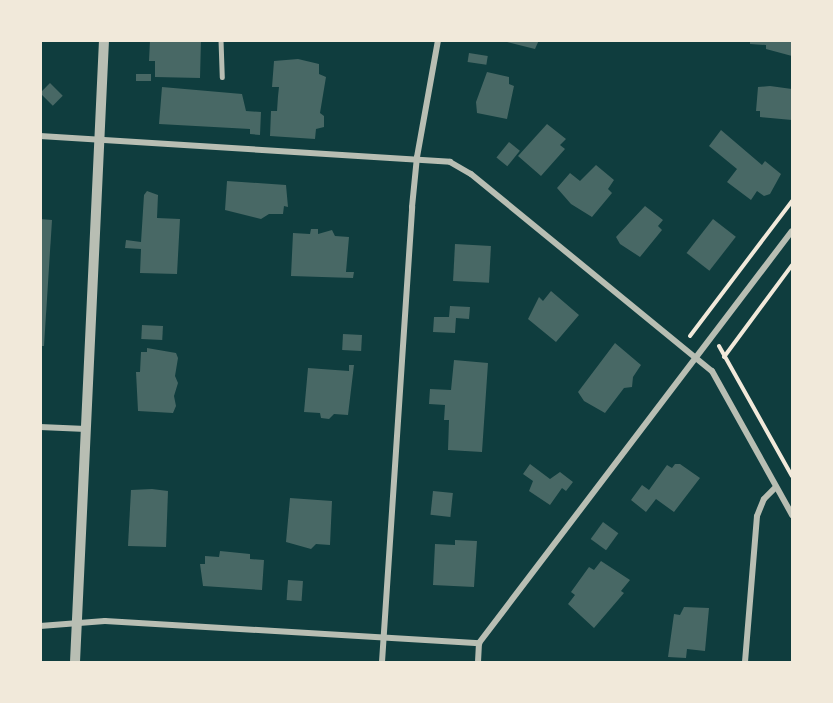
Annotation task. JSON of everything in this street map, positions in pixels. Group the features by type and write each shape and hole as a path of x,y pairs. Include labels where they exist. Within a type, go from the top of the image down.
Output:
{"street":[{"path":"75,663 104,40"},
{"path":"382,663 417,158 438,40"},
{"path":"40,136 445,159 471,174 712,371 792,515"},
{"path":"478,663 479,643 698,358 792,231"},
{"path":"40,427 86,429"},
{"path":"745,663 757,516 764,499 776,487"},
{"path":"40,626 105,621 479,643"}],"lane":[{"path":"221,40 222,77"}],"path":[{"path":"689,336 792,201"},
{"path":"712,371 792,265"},
{"path":"713,338 725,355 792,476"}],"building":[{"path":"150,40 201,40 200,78 155,77 155,61 149,61"},
{"path":"499,40 539,40 535,49"},
{"path":"750,40 792,40 792,56 766,49 766,45 750,44"},
{"path":"469,53 488,56 486,65 468,62"},
{"path":"298,59 319,64 319,74 326,77 320,113 324,116 324,127 316,129 315,139 270,136 271,111 277,111 279,87 272,87 274,61"},
{"path":"487,72 509,77 509,84 514,86 507,119 477,113 476,102"},
{"path":"136,74 151,74 151,81 136,81"},
{"path":"50,83 63,96 53,106 40,93"},
{"path":"162,87 242,94 246,111 261,112 260,135 250,134 250,129 159,124"},
{"path":"758,87 792,89 792,120 760,117 760,111 756,111"},
{"path":"547,124 566,139 560,145 565,149 541,176 518,156"},
{"path":"721,130 762,165 765,161 781,174 770,194 764,196 757,191 751,200 727,182 737,169 709,146"},
{"path":"509,142 520,151 507,166 496,158"},
{"path":"596,165 614,180 608,189 612,193 592,217 571,204 557,188 570,173 580,181"},
{"path":"227,181 286,185 288,207 284,206 283,214 269,214 261,219 225,210"},
{"path":"147,191 158,195 157,218 180,219 177,274 140,273 141,249 125,248 126,240 141,242 144,195"},
{"path":"645,206 663,220 658,226 662,230 640,257 620,244 616,237"},
{"path":"40,219 52,220 44,346 40,346"},
{"path":"713,219 736,237 709,271 687,253"},
{"path":"311,229 318,229 318,234 332,230 335,236 349,237 346,272 354,272 353,278 291,276 293,233 310,234"},
{"path":"455,244 491,246 489,283 453,281"},
{"path":"551,291 579,315 556,342 528,319 539,297 543,301"},
{"path":"450,306 470,307 469,319 456,318 455,333 433,332 434,317 449,317"},
{"path":"142,325 163,326 162,340 141,339"},
{"path":"343,334 362,335 361,351 342,350"},
{"path":"615,343 641,365 633,377 632,387 624,388 605,413 584,401 578,392"},
{"path":"147,348 176,353 178,358 175,376 178,383 174,396 176,406 173,413 138,411 136,372 140,372 141,352 147,352"},
{"path":"454,360 488,363 482,452 448,450 449,420 444,420 445,405 429,404 430,389 451,390"},
{"path":"349,365 354,365 348,415 334,414 329,419 321,418 320,413 304,412 308,368 349,371"},
{"path":"530,464 550,479 560,472 573,482 566,491 562,488 550,505 529,491 533,481 523,474"},
{"path":"675,464 680,464 700,478 674,512 656,499 646,512 631,500 642,485 649,490 667,465 672,468"},
{"path":"131,490 168,491 166,547 128,546"},
{"path":"433,491 453,493 450,517 430,515"},
{"path":"290,498 332,501 330,545 316,544 311,549 286,542"},
{"path":"603,522 618,533 606,550 591,539"},
{"path":"455,540 477,541 474,587 433,585 435,544 455,545"},
{"path":"220,551 250,554 250,559 264,560 262,590 203,586 200,564 205,564 205,556 219,557"},
{"path":"601,561 630,580 621,591 624,593 594,628 568,604 575,595 571,592 589,567 594,570"},
{"path":"288,580 303,581 302,601 287,600"},
{"path":"684,607 709,608 705,651 687,649 686,658 668,657 674,614 680,615"}]}
